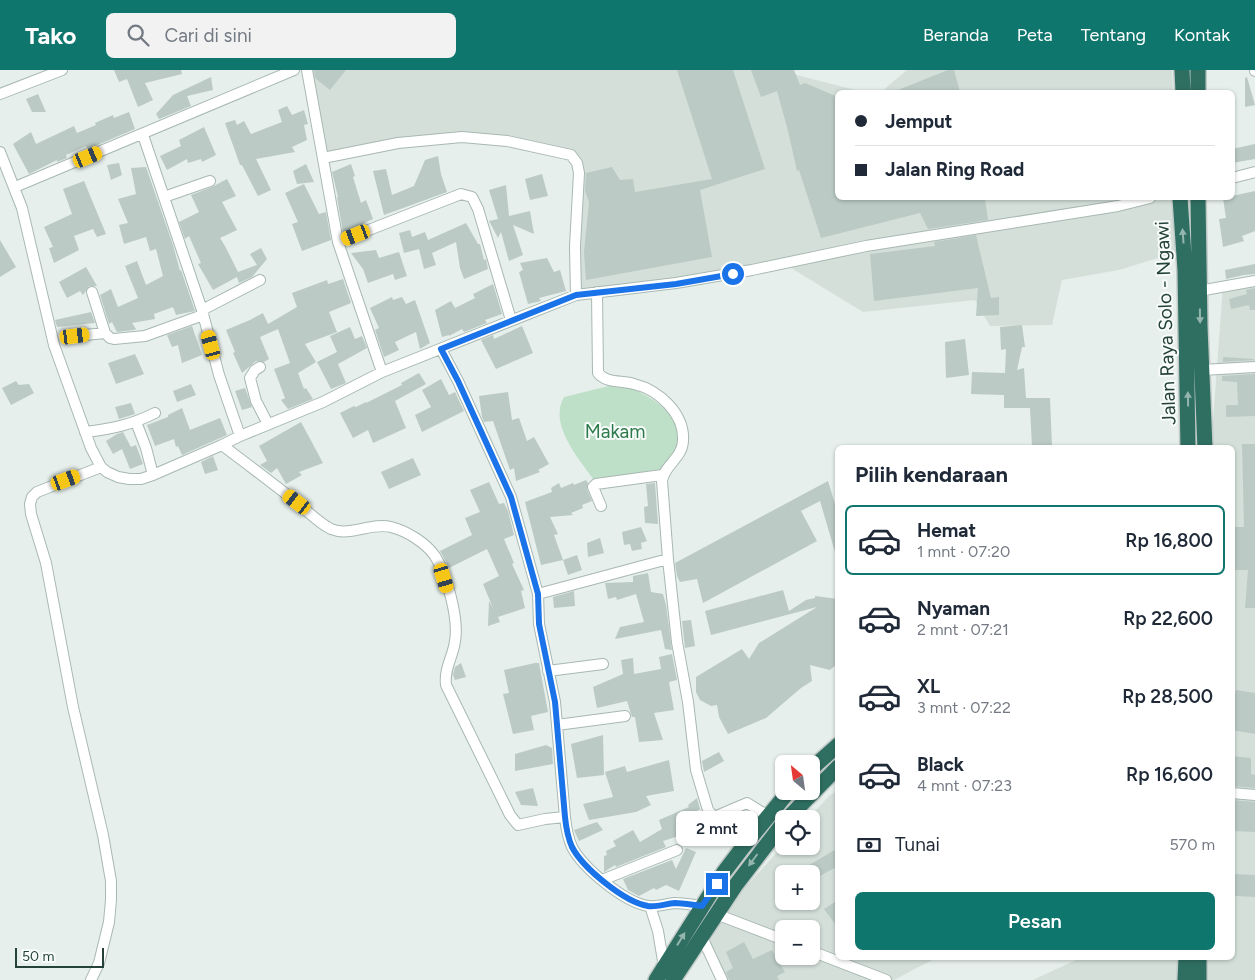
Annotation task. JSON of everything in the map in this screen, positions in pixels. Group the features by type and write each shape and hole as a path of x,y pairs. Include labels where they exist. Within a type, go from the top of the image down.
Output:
{"highway":[{"path":"1182,70 1182,90"},
{"path":"1198,70 1198,90"},
{"name":"Jalan Raya Solo - Ngawi","path":"1180,200 1185,270 1188,445"},
{"name":"Jalan Raya Solo - Ngawi","path":"1198,200 1199,291 1205,445"},
{"path":"820,761 835,748"},
{"path":"796,810 835,770"},
{"path":"660,974 702,906 743,847 781,800"},
{"path":"673,980 701,935 752,862 775,833"},
{"path":"1185,980 1186,960"},
{"path":"1199,960 1199,980"}],"street":[{"path":"0,94 62,70"},
{"path":"15,187 143,135 294,70"},
{"path":"307,70 338,242 382,372"},
{"path":"143,135 202,312 219,375 240,436"},
{"path":"323,158 398,143 462,137 507,141 571,155 577,163 579,173 575,246 576,295"},
{"path":"0,152 15,187 28,226 54,345 85,432 101,467 118,477 129,479 140,479 153,475 240,436 323,402 382,372 576,295 685,282 866,246 1118,206 1142,200"},
{"path":"1235,177 1255,172"},
{"path":"164,198 210,182"},
{"path":"338,242 461,194 472,197 478,209 511,320"},
{"path":"92,292 105,333 114,340 137,338 152,334 202,312 260,280"},
{"path":"1199,291 1255,280"},
{"path":"597,292 598,373 608,380 643,386 664,399 674,412 684,440 679,456 662,475 596,484 593,487 602,506"},
{"path":"75,336 105,333"},
{"path":"441,349 458,381 511,497 538,594 539,624 555,702 565,817 568,835 576,853 602,880 630,900 650,906 675,903 702,906"},
{"path":"260,367 255,370 250,378 256,401 268,424"},
{"path":"1202,370 1255,367"},
{"path":"85,432 104,430 136,422 155,413"},
{"path":"136,422 146,448 153,475"},
{"path":"222,445 297,502 316,520 332,529 340,532 390,527 406,533 428,548 435,556 444,578 451,599 455,626 455,642 446,670 446,685 510,815 518,826 545,819 565,817"},
{"path":"91,980 99,962 107,929 111,900 111,881 103,835 73,707 46,563 31,514 30,504 32,497 37,492 101,467"},
{"path":"662,475 668,560 677,642 688,702 696,770 708,810 726,832 743,847"},
{"path":"538,594 668,560"},
{"path":"548,671 603,664"},
{"path":"557,725 625,716"},
{"path":"1235,793 1255,795"},
{"path":"714,817 747,803 768,816"},
{"path":"602,880 677,850"},
{"path":"650,906 658,931 660,974"},
{"path":"716,914 775,937"},
{"path":"701,935 722,980"},
{"path":"820,954 886,980"}],"shaded area":[{"path":"306,70 777,70 855,90 835,90 835,200 1180,200 1184,250 1119,270 1062,280 1052,325 990,326 975,300 863,312 783,263 576,295 577,163 536,147 462,137 323,158"},
{"path":"907,70 1172,70 1173,90 883,90"},
{"path":"1255,281 1255,980 1033,980 1076,960 1235,960 1235,445 1211,445 1223,286"},
{"path":"835,792 835,960 932,960 894,980 722,980 701,935 775,855 820,855 820,810 816,810"}],"green space":[{"name":"Makam","path":"609,386 623,386 634,389 661,406 672,418 679,433 680,442 675,454 661,471 594,480 567,441 560,418 560,407 564,397"}],"building":[{"path":"114,70 181,70 182,74 145,83 153,100 138,107 127,79 119,82"},
{"path":"314,70 346,70 330,90 315,78"},
{"path":"677,70 733,70 765,169 700,190 712,257 586,280 584,252 589,202 585,191 586,173 612,167 620,180 633,179 635,192 712,179"},
{"path":"751,70 794,70 800,85 805,83 835,96 835,200 985,200 988,220 928,229 920,213 821,238 799,170 797,171 777,91 761,97"},
{"path":"948,70 954,70 959,90 898,90"},
{"path":"211,77 213,90 187,96 191,106 159,119 156,114 173,95"},
{"path":"1247,77 1255,105 1245,107 1245,78"},
{"path":"38,94 46,112 32,112 26,99"},
{"path":"287,106 292,115 304,110 308,124 304,125 307,140 292,147 295,152 256,159 271,190 258,196 242,165 240,165 225,123 235,120 237,125 244,121 251,134 282,122 278,110"},
{"path":"129,112 135,129 88,149 86,146 66,155 67,158 57,162 57,160 29,174 13,144 31,132 36,144 74,126 77,133 113,115 114,118"},
{"path":"204,127 216,155 202,162 201,159 188,163 187,159 167,170 160,156 181,146 179,140"},
{"path":"1255,144 1255,159 1235,162 1235,148"},
{"path":"438,156 447,192 384,215 373,171 386,169 392,195 414,186 425,160"},
{"path":"119,163 122,175 111,180 107,165"},
{"path":"306,164 314,182 297,184 293,171"},
{"path":"351,164 361,203 366,200 373,219 343,233 332,172"},
{"path":"146,167 195,311 176,315 173,307 154,314 155,319 132,323 136,329 134,330 117,332 112,322 109,324 100,295 111,289 118,307 138,298 125,266 137,261 146,285 163,276 156,249 150,251 146,237 124,244 119,225 128,223 118,199 136,194 131,168"},
{"path":"542,174 548,196 530,200 525,179"},
{"path":"227,179 236,196 222,202 237,230 220,238 238,272 257,265 250,254 261,248 267,259 252,277 239,283 237,277 213,290 198,264 201,263 189,236 185,239 179,222 199,212 191,195"},
{"path":"84,181 106,234 97,237 93,229 74,236 79,250 54,263 49,248 53,247 44,227 72,214 63,189"},
{"path":"304,184 319,214 326,212 331,240 302,251 292,224 298,222 285,193"},
{"path":"506,185 509,216 530,211 534,234 513,225 523,255 509,261 501,232 498,238 489,221 498,219 489,190"},
{"path":"1255,191 1255,231 1242,236 1244,241 1223,247 1219,219 1226,218 1223,200 1235,200 1235,195"},
{"path":"466,223 478,244 480,244 488,269 464,279 460,268 456,242 432,253 436,265 424,269 419,249 404,253 399,233 410,230 412,237 425,232 428,240"},
{"path":"976,235 991,298 999,297 999,315 976,316 978,288 874,301 870,254 935,246 934,242"},
{"path":"0,240 16,267 0,277"},
{"path":"376,250 379,258 399,252 407,276 395,280 393,274 368,283 363,269 351,253"},
{"path":"547,258 554,272 560,270 566,291 539,298 541,301 528,304 519,272 523,270 520,263"},
{"path":"1255,264 1255,274 1226,279 1225,270"},
{"path":"86,267 97,286 89,286 83,295 80,291 67,298 59,282"},
{"path":"343,279 351,303 329,312 337,332 305,344 316,362 298,373 304,389 306,388 313,399 288,409 281,400 285,398 274,369 290,363 278,329 260,337 269,359 264,362 256,361 242,373 226,330 263,313 268,324 297,307 292,293 327,280 328,284"},
{"path":"493,284 502,314 485,320 487,323 464,332 462,329 449,336 442,337 435,310 451,301 455,308 475,298 473,294"},
{"path":"1255,288 1255,310 1250,310 1249,305 1231,309 1229,299 1247,294 1246,290"},
{"path":"392,297 393,300 402,297 406,304 415,300 430,343 420,349 416,332 395,342 399,350 384,357 375,330 379,328 370,308"},
{"path":"91,312 95,323 57,327 55,320"},
{"path":"1022,325 1025,347 1022,347 1017,370 1024,368 1026,398 1050,398 1052,445 1032,445 1030,408 1004,408 1004,395 971,394 972,372 1005,373 1006,349 1001,350 1000,327"},
{"path":"192,326 202,355 182,363 178,345 172,347 167,335"},
{"path":"522,326 533,353 496,369 481,340 493,335 494,339"},
{"path":"350,327 355,339 362,336 367,348 338,364 346,383 331,389 317,362 337,352 330,336"},
{"path":"965,339 969,375 946,378 945,342"},
{"path":"135,354 144,374 116,384 108,363"},
{"path":"1223,357 1254,359 1254,360 1223,362"},
{"path":"419,373 426,384 395,401 406,428 373,443 368,430 353,438 340,413 354,406 366,403 402,385 401,383"},
{"path":"1255,374 1255,416 1226,417 1226,405 1238,405 1237,382 1222,381 1222,376"},
{"path":"441,379 449,395 455,392 464,411 422,432 415,415 431,407 422,390"},
{"path":"16,381 19,385 29,384 34,393 11,405 2,388"},
{"path":"191,384 196,395 177,402 173,391"},
{"path":"245,388 252,407 242,410 235,391"},
{"path":"508,392 512,420 519,418 527,441 534,437 549,464 538,470 540,472 516,481 514,468 510,470 493,421 484,422 479,396"},
{"path":"131,403 135,414 119,419 115,407"},
{"path":"182,408 190,430 220,418 227,435 182,455 178,446 176,447 174,439 155,446 147,425 168,417 168,415"},
{"path":"301,422 323,463 299,472 302,475 286,484 277,468 271,473 260,465 267,461 259,446"},
{"path":"123,432 131,447 136,445 143,464 130,469 122,449 113,454 106,441"},
{"path":"1242,444 1255,444 1255,608 1245,608 1248,570 1235,570 1235,527 1244,527"},
{"path":"213,456 218,470 205,474 201,462"},
{"path":"413,458 421,475 389,489 381,472"},
{"path":"586,480 588,483 587,489 592,501 582,505 583,508 571,513 573,515 550,517 558,534 554,535 563,560 541,565 525,502 552,492 551,488 559,483 561,488"},
{"path":"828,481 835,504 835,552 820,501 801,511 817,541 703,603 697,579 680,582 675,563"},
{"path":"489,482 499,504 504,503 508,511 514,535 504,539 514,563 512,564 524,590 521,591 525,608 498,617 500,622 488,626 489,601 493,608 483,584 499,576 487,549 449,568 440,551 472,535 465,518 480,512 470,490"},
{"path":"655,483 658,524 645,523 644,507 648,506 646,484"},
{"path":"641,527 647,541 641,543 642,549 632,551 630,544 624,545 622,532"},
{"path":"600,538 604,553 588,557 587,543"},
{"path":"577,555 582,570 568,575 563,560"},
{"path":"648,573 651,592 663,594 672,650 665,649 661,630 615,639 620,627 644,622 636,594 617,600 616,597 608,599 605,583 633,582 633,576"},
{"path":"783,590 789,611 806,600 815,598 815,596 835,599 835,666 830,670 810,665 812,681 766,718 728,734 719,717 717,705 711,706 700,700 696,692 696,677 742,649 749,659 759,643 817,607 711,635 705,611"},
{"path":"574,591 575,606 554,608 553,597"},
{"path":"691,620 695,646 685,648 682,621"},
{"path":"672,654 677,680 669,682 674,710 654,713 663,740 639,742 635,717 632,717 627,701 597,708 593,687 623,674 621,660 633,658 634,674 661,669 659,657"},
{"path":"461,663 466,677 455,680 453,675 455,667"},
{"path":"539,663 548,712 531,716 534,730 513,734 503,694 509,693 504,670"},
{"path":"1236,690 1255,693 1255,734 1235,731"},
{"path":"603,735 604,775 577,778 571,744"},
{"path":"546,745 552,748 553,764 515,771 515,754"},
{"path":"719,752 724,761 704,772 702,761"},
{"path":"1235,756 1251,758 1251,774 1255,775 1255,788 1235,786"},
{"path":"669,760 674,791 646,796 651,805 636,812 589,820 583,804 613,797 605,772 625,766 627,772"},
{"path":"533,788 538,806 521,805 515,792"},
{"path":"697,798 700,809 681,821 685,834 663,841 666,847 616,867 615,865 604,872 604,856 607,855 606,851 616,846 613,841 633,830 640,842 662,829 659,820 689,807 688,805"},
{"path":"1235,800 1255,802 1255,832 1235,831"},
{"path":"597,822 603,830 579,841 574,830"},
{"path":"686,848 696,852 679,891 666,885 656,890 654,888 639,896 628,890 623,879 672,860 676,869"},
{"path":"835,850 835,868 820,876 820,865 809,865"},
{"path":"1235,874 1255,875 1255,897 1235,896"},
{"path":"835,902 835,924 824,909"},
{"path":"744,942 753,959 772,950 775,955 775,965 781,965 785,972 777,976 779,980 729,980 726,972 733,968 726,952"}],"route":[{"path":"717,884 702,906 675,903 659,906 637,904 602,880 576,853 572,846 565,817 555,702 539,624 538,594 527,561 511,497 458,381 441,349 576,295 676,284 733,274"}]}
